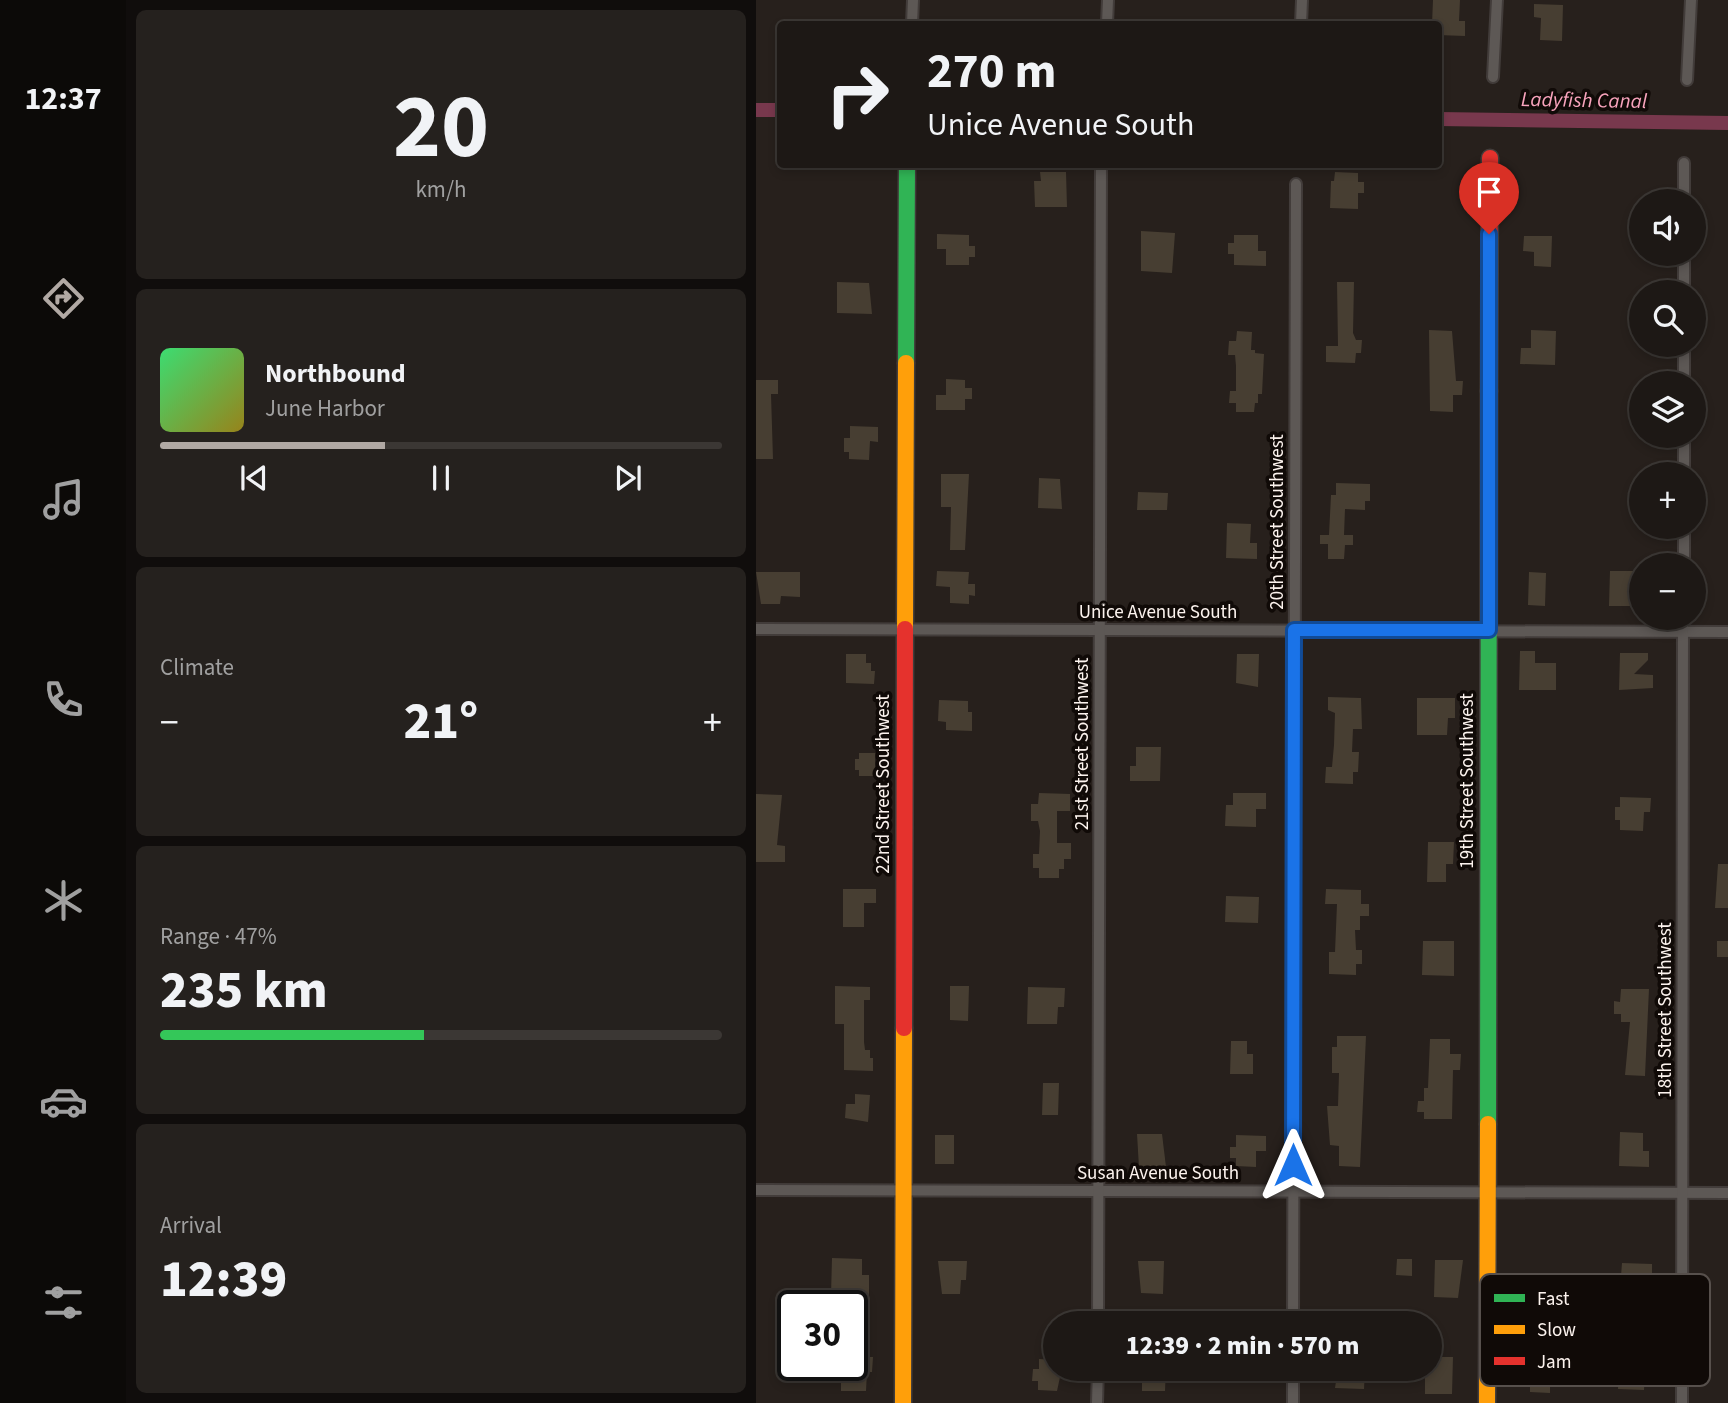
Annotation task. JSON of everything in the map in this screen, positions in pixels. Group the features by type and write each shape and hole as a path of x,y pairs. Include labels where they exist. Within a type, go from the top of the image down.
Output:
{"street":[{"path":"912,21 913,0"},
{"path":"1107,21 1108,0"},
{"path":"1301,21 1302,0"},
{"path":"1493,76 1497,0"},
{"path":"1687,80 1691,0"},
{"name":"19th Street Southwest","path":"1487,1274 1490,158"},
{"path":"1684,163 1684,189"},
{"name":"22nd Street Southwest","path":"903,1403 907,168"},
{"name":"21st Street Southwest","path":"1098,1311 1101,168"},
{"name":"20th Street Southwest","path":"1293,1311 1296,184"},
{"name":"Unice Avenue South","path":"756,629 1728,632"},
{"name":"18th Street Southwest","path":"1682,1274 1684,631"},
{"name":"Susan Avenue South","path":"756,1190 1728,1193"},
{"path":"1097,1403 1098,1381"},
{"path":"1293,1381 1293,1403"}],"building":[{"path":"1433,0 1460,0 1459,21 1465,21 1465,36 1442,35 1442,21 1432,21"},
{"path":"1534,4 1563,5 1562,41 1540,40 1541,18 1534,17"},
{"path":"1040,172 1066,172 1067,207 1035,207 1034,181 1041,181"},
{"path":"1335,172 1358,173 1358,182 1364,182 1364,193 1358,193 1358,209 1330,208 1331,181 1334,181"},
{"path":"1141,231 1175,233 1172,273 1141,271"},
{"path":"937,234 969,235 969,246 975,246 975,257 969,257 969,265 946,265 946,249 937,249"},
{"path":"1234,235 1258,235 1258,251 1266,251 1266,266 1234,265 1234,254 1228,254 1228,243 1234,243"},
{"path":"1524,236 1552,236 1551,267 1534,266 1534,252 1523,251"},
{"path":"837,282 869,283 872,314 837,313"},
{"path":"1337,282 1354,282 1353,333 1356,340 1362,340 1361,353 1356,353 1355,363 1326,362 1326,346 1338,346"},
{"path":"1429,330 1452,331 1456,381 1463,381 1462,395 1453,395 1453,412 1430,411"},
{"path":"1531,330 1556,331 1555,365 1520,364 1521,348 1531,348"},
{"path":"1237,331 1252,332 1251,350 1264,354 1262,394 1258,394 1254,412 1236,412 1236,403 1229,403 1230,391 1236,391 1236,366 1235,355 1228,355 1229,341 1236,341"},
{"path":"946,379 965,380 965,388 972,388 972,399 965,399 965,410 936,410 936,395 946,395"},
{"path":"756,380 778,380 778,394 771,394 773,459 756,459"},
{"path":"850,426 878,427 878,442 870,441 869,460 849,459 849,452 844,452 844,438 850,438"},
{"path":"941,474 969,474 965,550 950,550 951,507 941,507"},
{"path":"1039,478 1060,479 1062,509 1038,508"},
{"path":"1336,483 1370,484 1370,501 1365,501 1365,510 1345,509 1344,535 1353,535 1353,545 1345,545 1344,559 1328,559 1328,544 1320,544 1320,535 1329,535 1331,495 1336,495"},
{"path":"1138,492 1168,493 1167,510 1137,510"},
{"path":"1227,523 1251,524 1250,543 1257,543 1257,559 1226,558"},
{"path":"937,571 969,572 968,584 975,584 975,596 969,595 969,604 950,603 950,587 936,586"},
{"path":"1610,571 1629,571 1629,606 1609,606"},
{"path":"756,572 800,572 800,597 781,596 780,604 761,604"},
{"path":"1529,572 1546,573 1545,606 1528,605"},
{"path":"1520,651 1535,651 1535,663 1556,663 1556,690 1519,690"},
{"path":"1620,653 1648,653 1648,660 1634,674 1653,675 1653,688 1619,690"},
{"path":"846,654 866,654 866,663 871,663 871,671 875,671 874,684 846,683"},
{"path":"1237,654 1259,654 1258,687 1236,683"},
{"path":"1328,697 1361,698 1362,729 1353,729 1352,752 1359,752 1358,772 1353,772 1353,784 1325,783 1326,767 1332,767 1334,745 1335,713 1328,710"},
{"path":"1417,698 1455,698 1455,718 1448,718 1447,735 1417,735"},
{"path":"939,700 968,701 968,712 972,712 972,731 946,730 946,722 938,721"},
{"path":"1136,747 1161,747 1160,781 1130,781 1130,766 1136,766"},
{"path":"859,753 875,753 875,776 859,776 859,770 855,770 855,759 859,759"},
{"path":"1039,793 1070,794 1070,811 1057,811 1057,843 1071,843 1071,859 1064,859 1064,869 1059,869 1059,878 1039,878 1039,868 1033,868 1033,854 1039,854 1040,831 1038,821 1031,821 1031,804 1038,804"},
{"path":"1233,793 1266,793 1266,809 1256,809 1256,827 1225,826 1226,805 1233,805"},
{"path":"756,794 782,795 777,845 785,846 785,862 756,862"},
{"path":"1620,797 1651,798 1650,812 1644,812 1643,831 1620,830 1620,820 1615,820 1615,807 1620,807"},
{"path":"1428,842 1454,842 1453,864 1446,864 1446,882 1427,882"},
{"path":"1718,864 1728,864 1728,908 1715,908"},
{"path":"843,889 876,889 876,903 864,903 864,927 843,927"},
{"path":"1326,889 1361,890 1361,904 1369,904 1369,916 1360,916 1360,930 1355,930 1356,950 1362,950 1362,964 1356,964 1356,975 1329,974 1329,952 1335,952 1337,904 1325,904"},
{"path":"1226,896 1259,897 1258,923 1225,922"},
{"path":"1423,941 1454,941 1454,976 1422,975"},
{"path":"1717,941 1728,941 1728,957 1717,957"},
{"path":"835,986 870,987 870,1000 864,1000 864,1042 865,1050 870,1050 870,1058 873,1058 873,1071 844,1070 844,1024 835,1024"},
{"path":"950,986 969,986 968,1021 950,1020"},
{"path":"1028,987 1065,988 1064,1007 1058,1007 1057,1024 1027,1024"},
{"path":"1621,989 1649,989 1645,1076 1625,1075 1630,1022 1621,1022 1621,1014 1614,1014 1614,1001 1620,1002"},
{"path":"1337,1036 1366,1036 1360,1167 1339,1166 1339,1146 1330,1145 1327,1106 1338,1106 1339,1073 1332,1073 1332,1047 1337,1047"},
{"path":"1430,1039 1450,1039 1450,1054 1461,1054 1460,1070 1453,1070 1452,1119 1424,1119 1424,1112 1417,1112 1418,1101 1424,1101 1424,1088 1428,1088"},
{"path":"1231,1041 1247,1041 1247,1054 1253,1054 1253,1074 1230,1074"},
{"path":"1043,1083 1059,1083 1058,1115 1042,1115"},
{"path":"855,1094 870,1095 868,1122 845,1118 846,1104 855,1104"},
{"path":"1620,1132 1643,1133 1643,1151 1649,1151 1649,1167 1619,1166"},
{"path":"1137,1134 1162,1134 1166,1167 1139,1167"},
{"path":"935,1135 954,1135 954,1164 935,1164"},
{"path":"1236,1135 1266,1136 1266,1151 1256,1151 1256,1167 1236,1166 1236,1158 1230,1158 1230,1147 1236,1147"},
{"path":"832,1258 862,1259 862,1275 869,1275 869,1327 868,1290 831,1290"},
{"path":"1397,1259 1412,1259 1412,1276 1396,1275"},
{"path":"1435,1260 1463,1260 1458,1298 1434,1297"},
{"path":"938,1261 967,1261 966,1280 961,1280 960,1294 942,1294"},
{"path":"1138,1261 1164,1261 1163,1294 1141,1293"},
{"path":"1622,1263 1652,1264 1652,1274 1621,1274"},
{"path":"868,1357 873,1357 872,1372 868,1372"},
{"path":"1442,1357 1453,1357 1452,1394 1425,1394 1425,1381 1442,1381"},
{"path":"1039,1359 1043,1359 1043,1381 1059,1381 1057,1391 1038,1390 1038,1381 1032,1381 1033,1369 1039,1369"},
{"path":"841,1381 867,1381 866,1391 841,1391"},
{"path":"1142,1381 1165,1381 1165,1391 1142,1391"},
{"path":"1336,1381 1364,1381 1364,1389 1335,1388"},
{"path":"1530,1386 1550,1386 1550,1393 1530,1392"},
{"path":"1618,1386 1644,1386 1644,1390 1618,1389"}],"waterway":[{"name":"Ladyfish Canal","path":"756,110 777,110"},
{"name":"Ladyfish Canal","path":"1442,119 1728,123"}],"traffic: fast":[{"path":"906,363 907,168"},
{"path":"1488,1124 1489,391"}],"traffic: slow":[{"path":"905,629 906,363"},
{"path":"903,1403 904,1028"},
{"path":"1487,1274 1488,1124"},
{"path":"1487,1386 1487,1403"}],"traffic: jam":[{"path":"1489,391 1490,158"},
{"path":"904,1028 905,629"}],"route":[{"path":"1293,1165 1294,630 1489,630 1489,234"}]}
